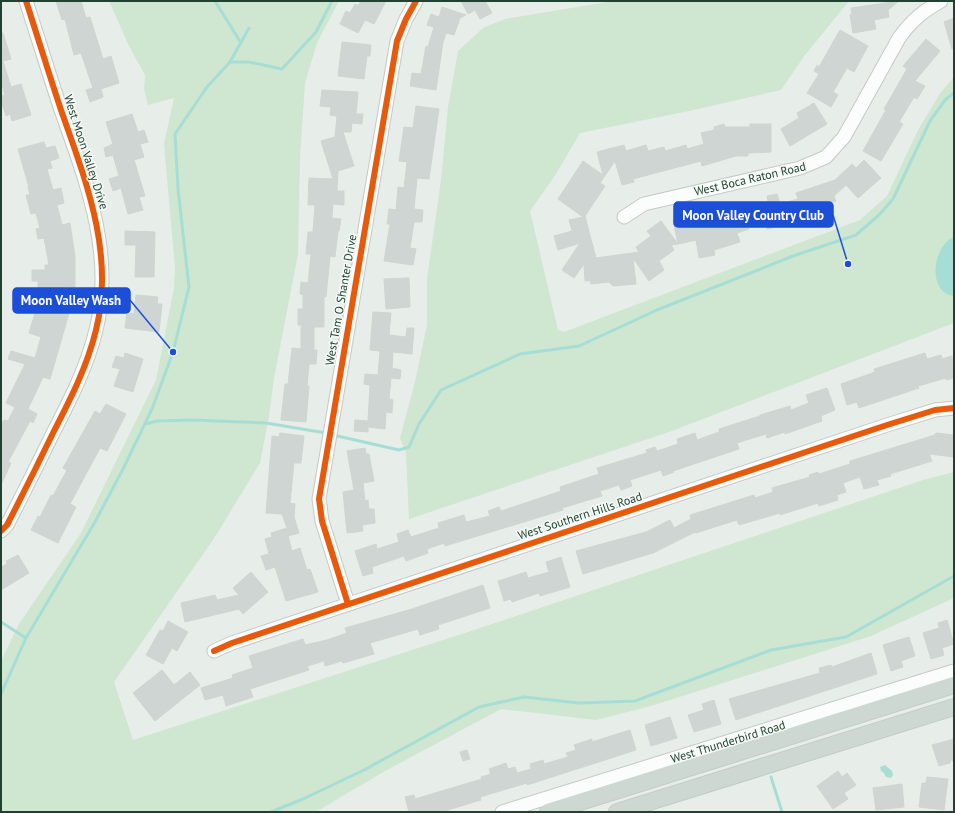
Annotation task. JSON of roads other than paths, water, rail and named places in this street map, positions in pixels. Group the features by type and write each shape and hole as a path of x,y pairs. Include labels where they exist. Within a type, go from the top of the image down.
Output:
{"main road":[{"name":"West Thunderbird Road","path":"548,812 954,685"},
{"path":"617,812 954,707"},
{"path":"746,750 752,770"}],"street":[{"name":"West Moon Valley Drive","path":"1,531 7,525 77,387 89,357 96,330 102,284 101,254 91,196 26,1"},
{"name":"West Tam O Shanter Drive","path":"348,604 324,528 319,499 397,41 406,19 416,1"},
{"name":"West Boca Raton Road","path":"624,217 644,204 800,168 826,157 844,137 899,38 909,24 920,14 941,1"},
{"name":"West Southern Hills Road","path":"214,651 232,643 348,604 935,410 954,408"},
{"name":"West Thunderbird Road","path":"502,812 954,671"}],"water":[{"path":"954,237 954,296 945,293 940,287 936,278 936,269 937,259 941,250 947,242"},
{"path":"885,765 892,771 893,775 891,778 886,777 881,771 880,767"}],"waterway":[{"path":"215,1 241,43"},
{"path":"230,62 249,62 282,69 316,32 332,1"},
{"path":"1,694 26,638 95,522 152,409 173,352 189,287 178,189 175,134 207,87 230,62 249,28"},
{"path":"333,435 399,450 409,447 419,424 441,390 520,354 579,346 657,310 793,256 856,235 880,214 893,199 930,121 946,99 954,93"},
{"path":"145,424 157,421 191,420 266,423 326,433"},
{"path":"271,812 303,799 364,770 479,707 524,697 579,703 635,701 771,650 846,637 954,576"},
{"path":"1,622 26,638"},
{"path":"771,777 782,812"}],"place":[{"name":"Moon Valley Country Club","path":"848,264"},
{"name":"Moon Valley Wash","path":"173,352"}]}
